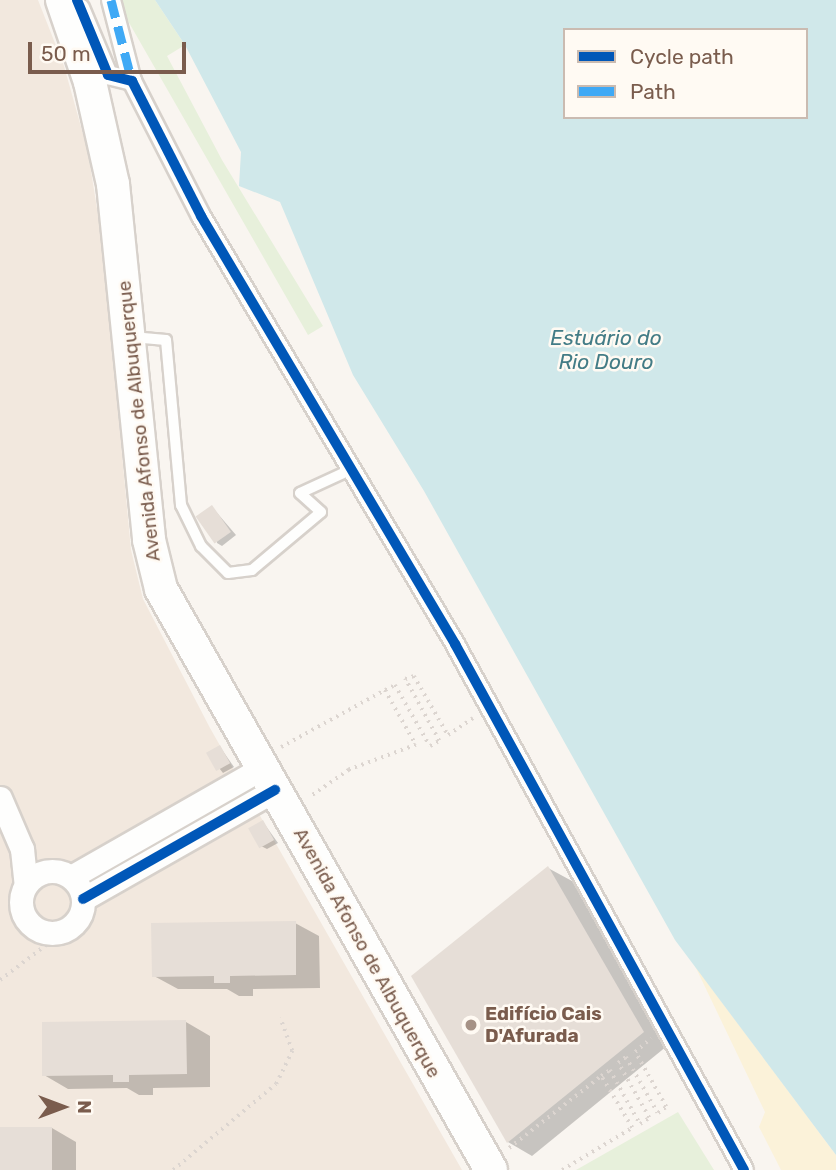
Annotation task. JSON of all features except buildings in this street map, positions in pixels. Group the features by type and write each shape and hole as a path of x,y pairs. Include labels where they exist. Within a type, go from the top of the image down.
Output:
{"main road":[{"name":"Avenida Afonso de Albuquerque","path":"62,0 90,82 113,184 156,574 168,604 275,780 489,1167"}],"street":[{"path":"76,0 108,75 132,81"},
{"path":"111,0 132,81 201,216 489,708 744,1170"},
{"path":"26,885 61,874 275,780"},
{"path":"0,798 22,849 26,885 21,905 30,923 48,933 67,929 80,916 83,899 275,780"},
{"path":"22,849 61,874 83,899"}],"lane":[{"path":"130,337 166,341 181,505 201,546 228,573 252,570 321,512 300,493 350,470"}],"path":[{"path":"275,780 385,690 395,685 430,746 439,741 405,679 414,676 448,735 489,708"},
{"path":"275,780 349,770 416,745 385,690"},
{"path":"0,980 67,929"},
{"path":"173,1170 276,1084 292,1051 280,1018"},
{"path":"489,1167 610,1070 640,1124 649,1118 618,1063 626,1057 658,1113 666,1107 635,1052 665,1024"},
{"path":"562,1170 632,1128 601,1076"}],"shaded area":[{"path":"0,0 38,0 64,66 88,152 102,240 131,550 143,599 210,728 462,1170 0,1170"}],"green space":[{"path":"116,0 155,0 185,45 167,56 222,160 323,326 308,335"},
{"path":"678,1112 714,1170 576,1170"}],"sand":[{"path":"695,966 836,1155 836,1170 781,1170 759,1127 765,1112"}],"water":[{"name":"Estuário do Rio Douro","path":"155,0 836,0 836,1155 675,940 424,491 353,375 280,202 239,186 241,152 185,45"}],"marked path":[{"path":"111,0 132,81"}],"cycle path":[{"path":"77,0 108,75 132,81 201,216 455,644 744,1170"},
{"path":"83,899 275,790"}],"place":[{"name":"Edifício Cais D'Afurada","path":"471,1025"}]}
